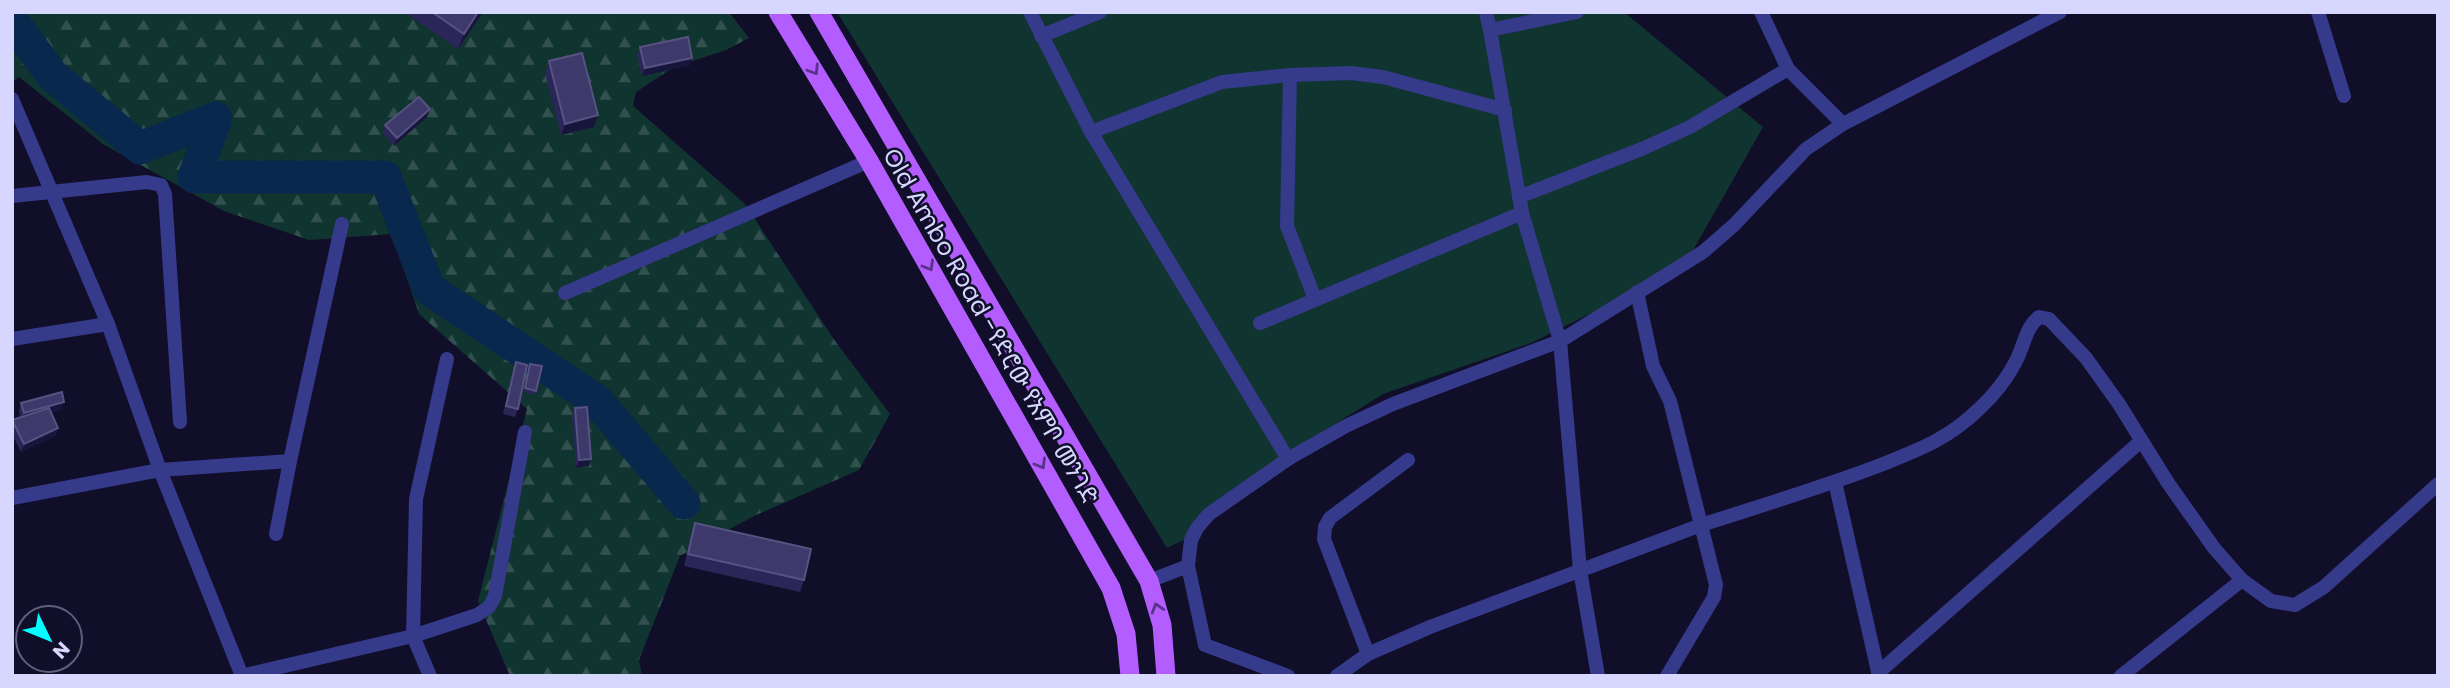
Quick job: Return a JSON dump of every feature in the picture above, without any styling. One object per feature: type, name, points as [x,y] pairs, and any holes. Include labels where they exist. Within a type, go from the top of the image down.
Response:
[{"type":"main road","name":"Old Ambo Road -የድሮው የአምቦ መንገድ","points":[[778,12],[869,161],[1111,588],[1126,634],[1130,676]]},
{"type":"main road","name":"Old Ambo Road -የድሮው የአምቦ መንገድ","points":[[819,12],[1149,581],[1162,625],[1166,676]]},
{"type":"street","points":[[1030,12],[1091,132],[1288,459]]},
{"type":"street","points":[[1041,36],[1100,12]]},
{"type":"street","points":[[1486,12],[1522,214],[1560,341],[1580,570],[1598,676]]},
{"type":"street","points":[[1490,30],[1577,12]]},
{"type":"street","points":[[1761,12],[1788,69],[1843,124]]},
{"type":"street","points":[[1288,676],[1205,645],[1188,566],[1191,540],[1209,514],[1288,459],[1346,426],[1393,404],[1560,341],[1703,252],[1734,225],[1806,149],[1843,124],[2060,12]]},
{"type":"street","points":[[2318,12],[2344,96]]},
{"type":"street","points":[[1519,197],[1690,127],[1788,69]]},
{"type":"street","points":[[1091,132],[1222,82],[1290,75],[1351,73],[1382,78],[1505,110]]},
{"type":"street","points":[[1290,75],[1287,226],[1315,299]]},
{"type":"street","points":[[12,99],[108,324],[160,470],[241,676],[413,636],[477,615],[489,607],[495,596],[525,432]]},
{"type":"street","points":[[565,293],[869,161]]},
{"type":"street","points":[[12,196],[147,182],[161,185],[165,194],[180,422]]},
{"type":"street","points":[[1260,323],[1522,214]]},
{"type":"street","points":[[276,534],[342,224]]},
{"type":"street","points":[[1637,292],[1653,366],[1670,401],[1716,585],[1714,597],[1667,676]]},
{"type":"street","points":[[1337,676],[1368,654],[1430,628],[1701,525],[1835,482],[1937,442],[1980,409],[1998,388],[2015,363],[2031,323],[2039,317],[2049,319],[2086,358],[2214,548],[2242,580],[2271,601],[2295,605],[2324,587],[2438,484]]},
{"type":"street","points":[[12,338],[108,324]]},
{"type":"street","points":[[430,676],[413,636],[416,499],[447,359]]},
{"type":"street","points":[[1835,482],[1878,674],[2141,441]]},
{"type":"street","points":[[1368,654],[1324,539],[1325,527],[1330,518],[1408,460]]},
{"type":"street","points":[[12,498],[160,470],[290,461]]},
{"type":"street","points":[[1149,581],[1188,566]]},
{"type":"street","points":[[2121,676],[2242,580]]},
{"type":"green space","points":[[12,12],[729,12],[749,38],[726,50],[674,67],[636,92],[633,106],[745,204],[835,341],[890,414],[859,470],[754,516],[680,556],[639,660],[642,676],[510,676],[478,601],[527,409],[419,314],[392,234],[309,240],[224,211],[103,144],[19,77],[12,82]]},
{"type":"green space","points":[[837,12],[1624,12],[1763,127],[1683,268],[1531,343],[1383,394],[1292,451],[1186,539],[1167,548]]},
{"type":"building","points":[[432,12],[478,12],[464,34]]},
{"type":"building","points":[[688,37],[692,58],[645,68],[640,47]]},
{"type":"building","points":[[582,53],[598,115],[565,124],[549,61]]},
{"type":"building","points":[[419,97],[430,109],[397,138],[385,125]]},
{"type":"building","points":[[516,362],[527,365],[518,409],[506,406]]},
{"type":"building","points":[[530,364],[542,366],[536,391],[525,388]]},
{"type":"building","points":[[62,392],[64,402],[24,413],[21,403]]},
{"type":"building","points":[[587,407],[591,459],[579,460],[575,408]]},
{"type":"building","points":[[49,408],[58,428],[24,444],[12,420]]},
{"type":"building","points":[[695,523],[811,549],[804,580],[688,554]]},
{"type":"waterway","points":[[12,21],[53,76],[140,148],[216,118],[194,177],[385,177],[429,289],[597,401],[684,503]]}]
